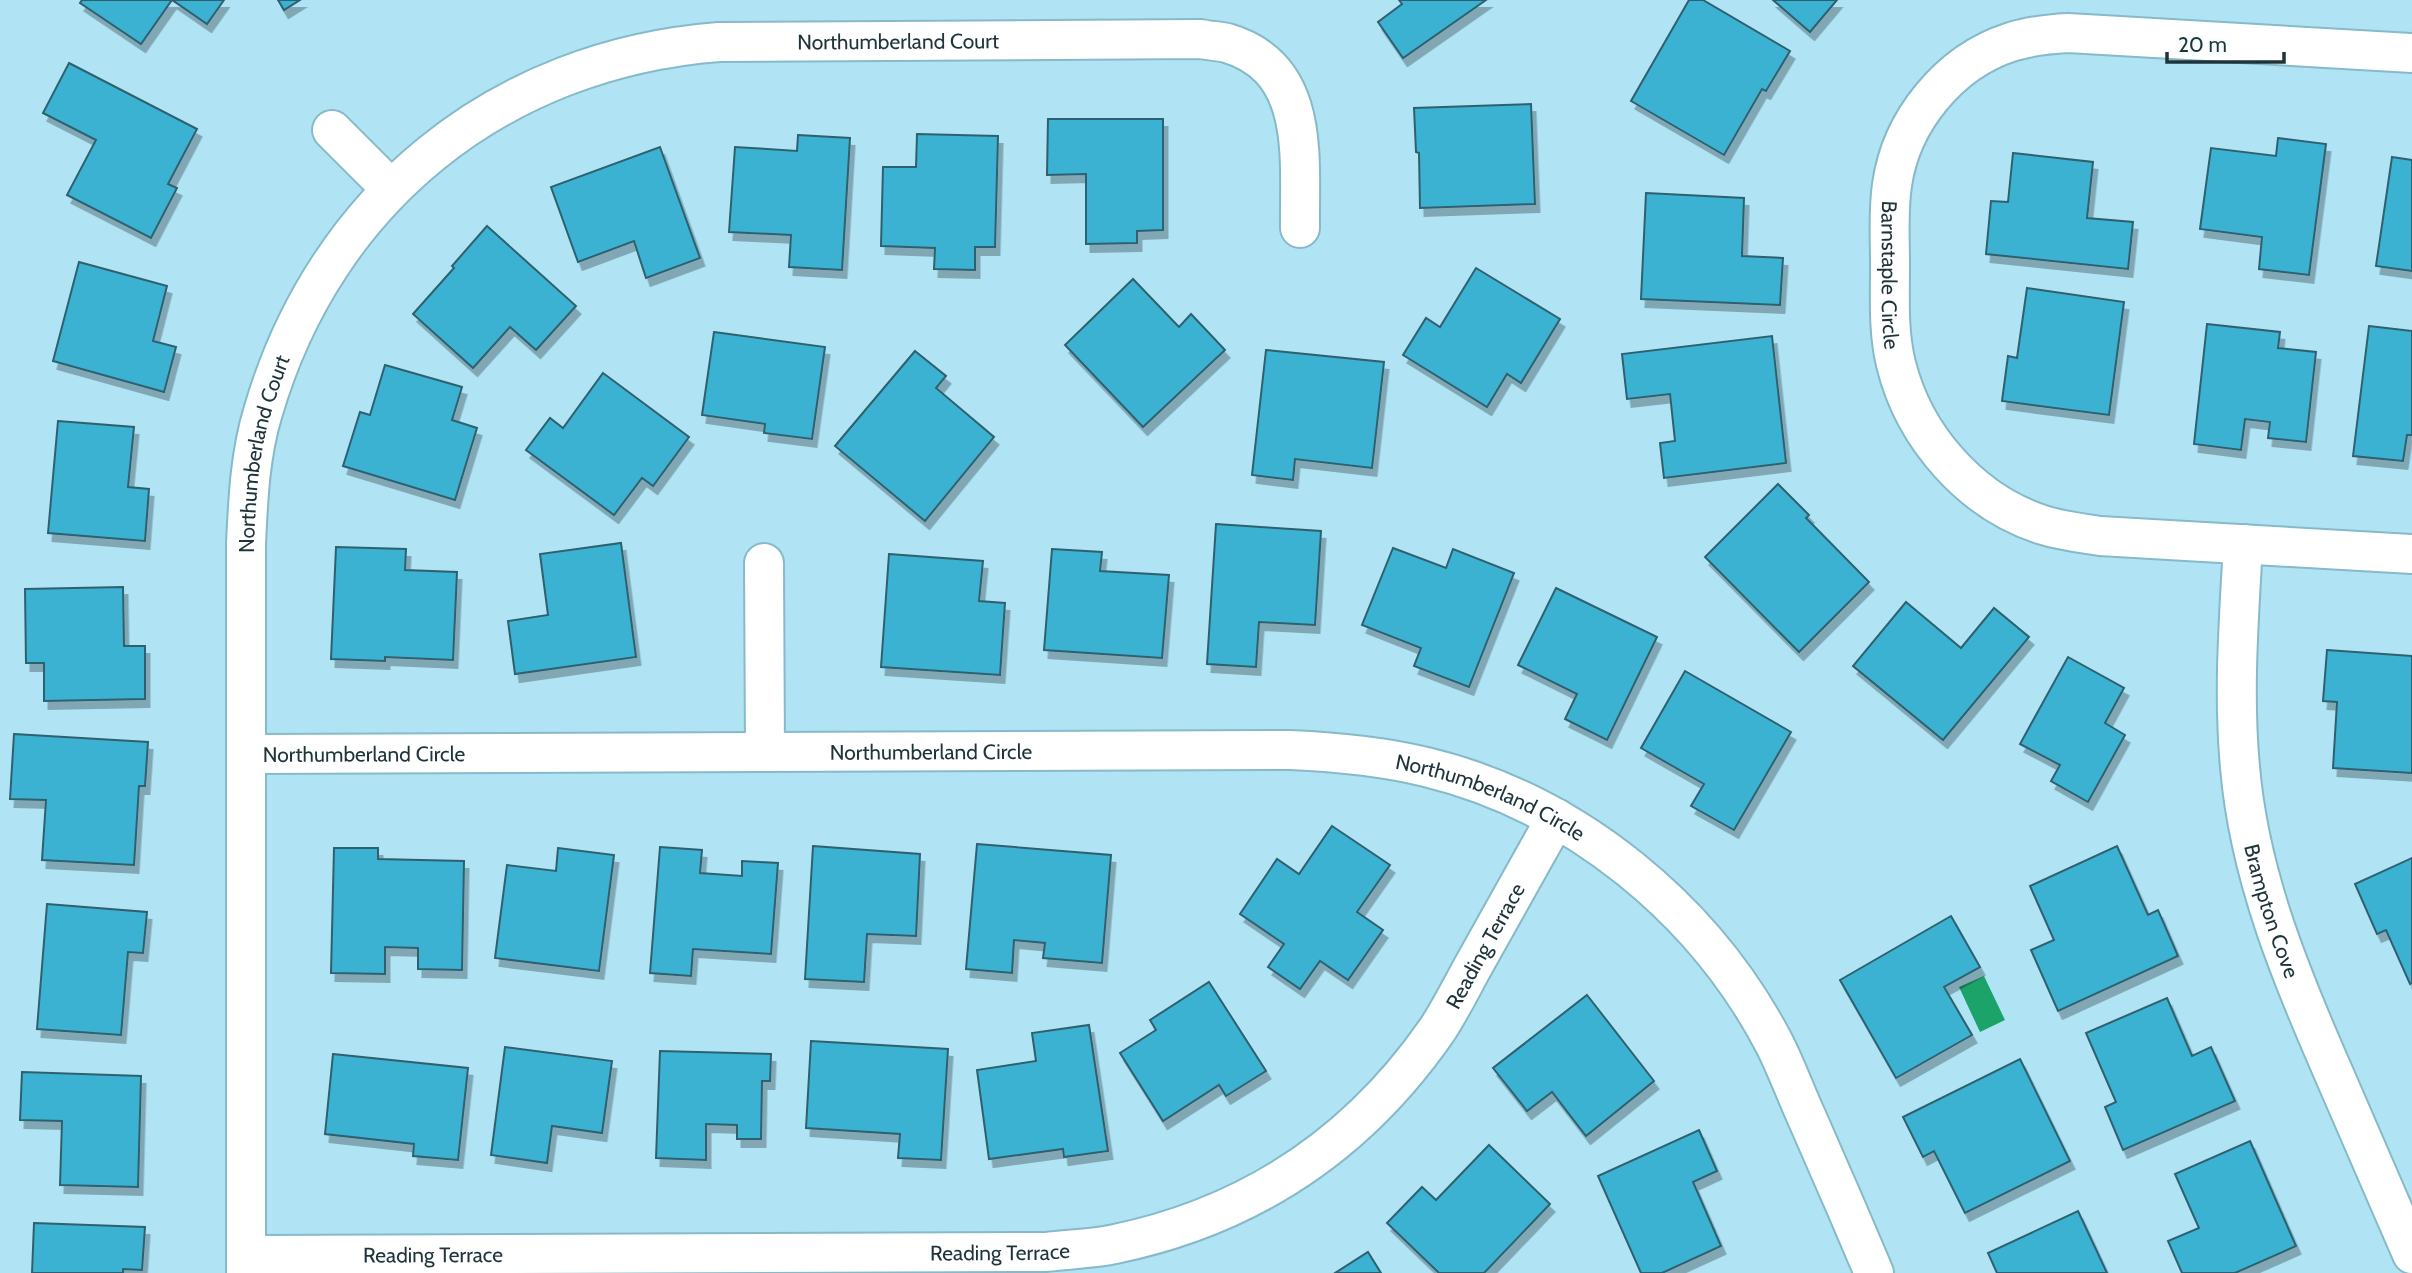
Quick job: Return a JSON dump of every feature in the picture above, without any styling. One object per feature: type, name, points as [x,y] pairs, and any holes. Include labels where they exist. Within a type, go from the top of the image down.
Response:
[{"type":"street","name":"Barnstaple Circle","points":[[2412,52],[2068,33],[2038,35],[2009,43],[1981,55],[1948,78],[1928,101],[1911,126],[1899,153],[1889,212],[1891,336],[1896,364],[1916,417],[1948,463],[1968,483],[2015,513],[2042,524],[2100,536],[2412,554]]},
{"type":"street","name":"Northumberland Court","points":[[247,754],[246,531],[250,481],[262,414],[284,350],[314,289],[352,233],[391,189],[438,147],[494,109],[555,79],[619,57],[719,42],[1200,39],[1227,43],[1254,55],[1276,75],[1292,100],[1299,130],[1300,228]]},
{"type":"street","points":[[332,131],[391,189]]},
{"type":"street","name":"Brampton Cove","points":[[2243,544],[2236,674],[2240,768],[2263,891],[2294,981],[2412,1254]]},
{"type":"street","points":[[764,563],[765,752]]},
{"type":"street","name":"Northumberland Circle","points":[[246,1264],[247,754],[1290,750],[1359,754],[1428,768],[1484,786],[1556,818],[1645,880],[1695,929],[1739,984],[1775,1045],[1874,1273]]},
{"type":"street","name":"Reading Terrace","points":[[246,1264],[1046,1252],[1112,1245],[1177,1228],[1240,1204],[1298,1170],[1350,1130],[1398,1082],[1438,1029],[1556,818]]},
{"type":"shaded area","points":[[1984,976],[2005,1020],[1980,1032],[1959,987]]},
{"type":"building","points":[[82,0],[172,0],[141,44],[80,3]]},
{"type":"building","points":[[172,0],[224,0],[207,24]]},
{"type":"building","points":[[278,0],[300,0],[284,10]]},
{"type":"building","points":[[1399,0],[1486,0],[1403,58],[1378,22],[1402,4]]},
{"type":"building","points":[[1689,0],[1703,0],[1790,51],[1766,91],[1762,89],[1724,155],[1631,101]]},
{"type":"building","points":[[1773,0],[1837,0],[1810,32]]},
{"type":"building","points":[[69,63],[197,129],[168,184],[177,188],[151,238],[67,195],[96,140],[43,113]]},
{"type":"building","points":[[1531,104],[1535,204],[1420,208],[1419,153],[1416,152],[1414,108]]},
{"type":"building","points":[[1048,119],[1163,119],[1163,230],[1137,231],[1137,243],[1086,244],[1086,174],[1047,175]]},
{"type":"building","points":[[917,134],[998,136],[995,247],[975,247],[975,270],[934,269],[935,248],[881,246],[883,167],[916,167]]},
{"type":"building","points":[[798,135],[850,138],[842,270],[789,267],[791,235],[729,232],[735,147],[797,151]]},
{"type":"building","points":[[2278,138],[2326,144],[2309,275],[2259,269],[2262,237],[2200,229],[2211,148],[2276,156]]},
{"type":"building","points":[[660,147],[700,258],[646,278],[634,241],[578,262],[551,187]]},
{"type":"building","points":[[2013,153],[2093,162],[2087,218],[2133,222],[2128,269],[1986,254],[1991,201],[2008,202]]},
{"type":"building","points":[[2392,157],[2412,160],[2412,271],[2376,266]]},
{"type":"building","points":[[1646,193],[1744,198],[1742,256],[1783,258],[1780,305],[1641,299]]},
{"type":"building","points":[[487,226],[576,306],[536,350],[510,327],[473,368],[413,314]]},
{"type":"building","points":[[79,262],[167,286],[153,341],[176,347],[164,392],[53,361]]},
{"type":"building","points":[[1476,268],[1560,319],[1521,383],[1507,374],[1487,407],[1403,355],[1426,318],[1440,327]]},
{"type":"building","points":[[1133,279],[1179,327],[1191,314],[1225,350],[1143,427],[1065,345]]},
{"type":"building","points":[[2027,288],[2124,302],[2109,415],[2002,401],[2008,356],[2017,358]]},
{"type":"building","points":[[2207,324],[2280,332],[2278,348],[2316,352],[2306,442],[2268,438],[2270,422],[2245,419],[2241,450],[2194,444]]},
{"type":"building","points":[[2369,326],[2412,331],[2412,435],[2407,435],[2403,461],[2353,456]]},
{"type":"building","points":[[714,332],[825,347],[812,439],[764,433],[765,424],[702,415]]},
{"type":"building","points":[[1772,336],[1786,463],[1664,478],[1660,443],[1675,441],[1670,394],[1627,399],[1622,354]]},
{"type":"building","points":[[1266,350],[1384,362],[1372,468],[1295,459],[1293,480],[1252,475]]},
{"type":"building","points":[[915,351],[946,376],[936,388],[994,437],[925,521],[835,446]]},
{"type":"building","points":[[385,365],[462,387],[452,420],[477,428],[455,500],[343,466],[360,412],[370,415]]},
{"type":"building","points":[[603,373],[689,437],[653,486],[642,478],[614,515],[526,450],[550,418],[563,428]]},
{"type":"building","points":[[58,421],[134,427],[128,487],[149,489],[145,541],[48,533]]},
{"type":"building","points":[[1778,484],[1809,515],[1806,518],[1869,582],[1799,652],[1705,557]]},
{"type":"building","points":[[1216,524],[1321,531],[1315,625],[1259,622],[1256,667],[1207,664]]},
{"type":"building","points":[[621,543],[636,657],[515,674],[508,621],[548,615],[540,554]]},
{"type":"building","points":[[336,547],[406,549],[405,570],[457,572],[453,660],[385,657],[385,661],[331,659]]},
{"type":"building","points":[[1393,548],[1446,568],[1453,549],[1514,573],[1469,687],[1414,666],[1421,648],[1362,625]]},
{"type":"building","points":[[1052,549],[1102,552],[1100,571],[1169,575],[1162,658],[1044,650]]},
{"type":"building","points":[[889,554],[983,561],[979,601],[1005,603],[1000,675],[881,667]]},
{"type":"building","points":[[123,587],[124,646],[145,646],[145,699],[44,701],[44,663],[26,663],[25,589]]},
{"type":"building","points":[[1556,588],[1657,637],[1607,740],[1565,719],[1577,694],[1518,665]]},
{"type":"building","points":[[1906,602],[1961,648],[1994,608],[2029,637],[1943,740],[1853,666]]},
{"type":"building","points":[[2327,650],[2412,656],[2412,773],[2333,768],[2337,702],[2323,701]]},
{"type":"building","points":[[2068,657],[2124,688],[2105,723],[2125,735],[2088,802],[2051,781],[2060,765],[2020,744]]},
{"type":"building","points":[[1685,671],[1791,732],[1734,830],[1691,806],[1704,784],[1641,748]]},
{"type":"building","points":[[14,734],[148,742],[145,786],[139,786],[134,865],[42,860],[46,800],[10,799]]},
{"type":"building","points":[[1332,826],[1390,865],[1357,912],[1383,930],[1348,980],[1320,961],[1300,989],[1268,967],[1284,944],[1240,914],[1277,859],[1299,874]]},
{"type":"building","points":[[977,844],[1111,855],[1102,963],[1043,958],[1045,943],[1014,940],[1012,973],[966,969]]},
{"type":"building","points":[[813,846],[920,854],[916,936],[867,934],[864,982],[805,979]]},
{"type":"building","points":[[2117,846],[2148,915],[2158,910],[2178,956],[2058,1011],[2031,950],[2054,940],[2030,886]]},
{"type":"building","points":[[660,847],[702,850],[700,873],[742,876],[742,861],[778,863],[771,954],[693,949],[691,976],[650,973]]},
{"type":"building","points":[[334,848],[378,848],[378,859],[464,861],[462,970],[418,969],[418,948],[385,947],[385,974],[331,973]]},
{"type":"building","points":[[558,848],[614,855],[599,971],[495,958],[507,865],[556,871]]},
{"type":"building","points":[[2412,858],[2410,984],[2386,930],[2377,934],[2355,884]]},
{"type":"building","points":[[47,904],[147,912],[143,953],[128,952],[121,1035],[37,1029]]},
{"type":"building","points":[[1951,916],[1980,967],[1944,987],[1972,1035],[1896,1078],[1840,980]]},
{"type":"building","points":[[1209,982],[1266,1071],[1226,1096],[1219,1085],[1163,1121],[1120,1053],[1156,1030],[1150,1020]]},
{"type":"building","points":[[1587,995],[1654,1081],[1586,1136],[1552,1092],[1527,1111],[1493,1068]]},
{"type":"building","points":[[2167,998],[2192,1056],[2211,1047],[2235,1101],[2123,1150],[2105,1107],[2116,1102],[2086,1033]]},
{"type":"building","points":[[1089,1025],[1108,1151],[1064,1157],[1063,1149],[989,1159],[977,1070],[1036,1061],[1032,1033]]},
{"type":"building","points":[[811,1041],[948,1049],[941,1160],[898,1158],[900,1134],[806,1128]]},
{"type":"building","points":[[505,1047],[612,1061],[602,1133],[552,1126],[547,1163],[491,1155]]},
{"type":"building","points":[[660,1051],[771,1054],[770,1081],[762,1081],[761,1139],[737,1139],[737,1125],[706,1124],[706,1160],[656,1158]]},
{"type":"building","points":[[333,1054],[468,1068],[458,1160],[413,1156],[414,1144],[325,1134]]},
{"type":"building","points":[[2020,1059],[2070,1161],[1965,1213],[1934,1151],[1923,1157],[1903,1117]]},
{"type":"building","points":[[22,1072],[141,1076],[138,1187],[60,1185],[62,1121],[20,1120]]},
{"type":"building","points":[[1699,1130],[1717,1171],[1693,1182],[1721,1246],[1662,1273],[1641,1273],[1598,1176]]},
{"type":"building","points":[[2250,1141],[2296,1246],[2235,1273],[2182,1273],[2168,1241],[2199,1228],[2175,1174]]},
{"type":"building","points":[[1489,1145],[1550,1204],[1484,1273],[1439,1273],[1387,1223],[1422,1187],[1436,1200]]},
{"type":"building","points":[[2078,1211],[2107,1273],[1997,1273],[1988,1253]]},
{"type":"building","points":[[34,1223],[145,1227],[142,1270],[123,1269],[123,1273],[32,1273]]},
{"type":"building","points":[[1368,1252],[1381,1273],[1335,1273]]}]
